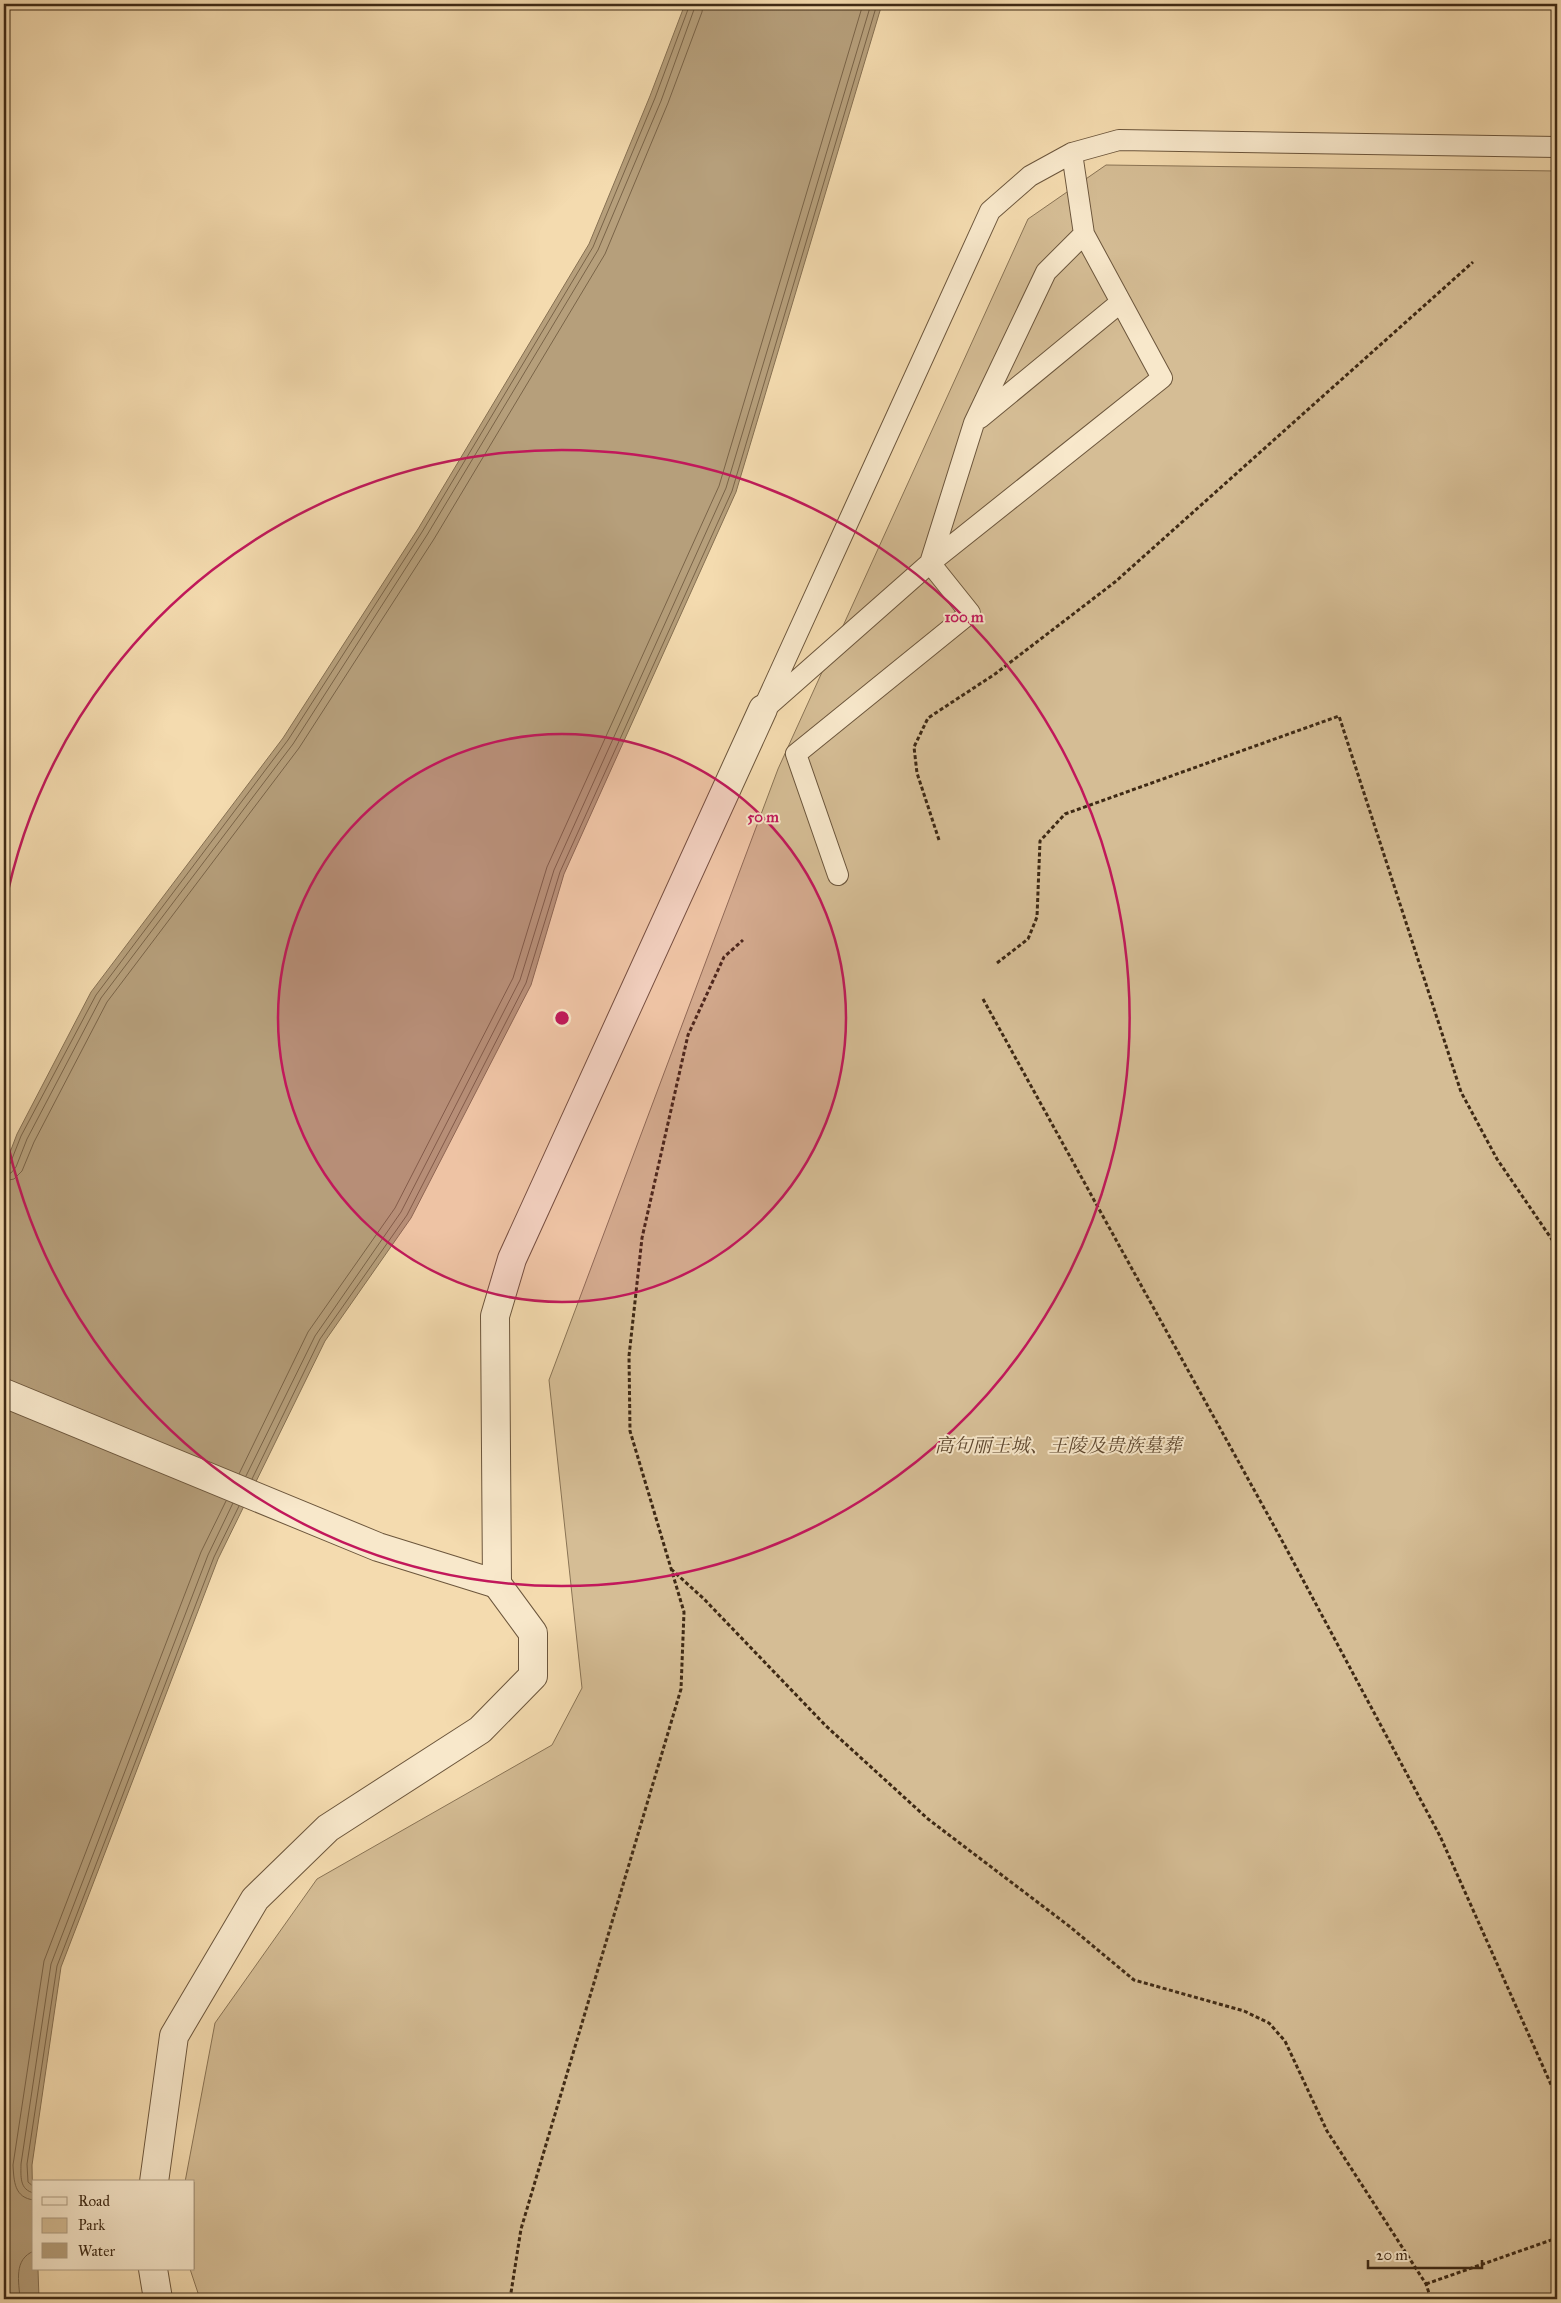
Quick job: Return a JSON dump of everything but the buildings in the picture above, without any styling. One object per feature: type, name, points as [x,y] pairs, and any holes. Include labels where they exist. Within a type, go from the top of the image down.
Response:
[{"type":"street","points":[[154,2180],[174,2036],[255,1899],[328,1828],[480,1730],[533,1676],[533,1633],[497,1584],[495,1316],[512,1259],[763,709]]},
{"type":"street","points":[[4,1393],[378,1547],[497,1584]]},
{"type":"street","points":[[153,2270],[158,2299]]},
{"type":"lane","points":[[763,709],[990,210],[1030,176],[1072,153],[1119,140],[1557,148]]},
{"type":"lane","points":[[763,709],[930,563],[1162,378],[1084,234],[1072,153]]},
{"type":"lane","points":[[930,563],[974,423],[1046,272],[1084,234]]},
{"type":"lane","points":[[974,423],[1121,302]]},
{"type":"lane","points":[[838,875],[796,754],[970,613],[930,563]]},
{"type":"path","points":[[938,840],[917,773],[914,747],[928,718],[995,674],[1114,582],[1473,262]]},
{"type":"path","points":[[997,963],[1028,939],[1037,917],[1040,841],[1065,814],[1339,716],[1461,1092],[1497,1159],[1557,1247]]},
{"type":"path","points":[[510,2299],[521,2229],[681,1689],[684,1612],[630,1431],[630,1347],[642,1238],[688,1035],[724,957],[743,940]]},
{"type":"path","points":[[983,999],[1274,1527],[1440,1836],[1557,2098]]},
{"type":"path","points":[[671,1569],[704,1599],[826,1726],[928,1819],[1069,1926],[1134,1980],[1244,2011],[1269,2023],[1285,2041],[1327,2130],[1426,2284],[1431,2299]]},
{"type":"path","points":[[1426,2284],[1557,2238]]},
{"type":"green space","name":"高句丽王城、王陵及贵族墓葬","points":[[1106,165],[1557,171],[1557,2299],[200,2299],[190,2270],[195,2270],[195,2180],[185,2180],[215,2023],[317,1879],[552,1745],[582,1688],[549,1380],[778,769],[1028,219]]},
{"type":"water","points":[[685,4],[882,4],[736,492],[564,874],[531,985],[411,1218],[325,1341],[218,1559],[61,1967],[32,2165],[32,2270],[38,2270],[39,2299],[4,2299],[4,1168],[17,1134],[91,992],[283,738],[418,529],[589,244],[650,96]]}]
